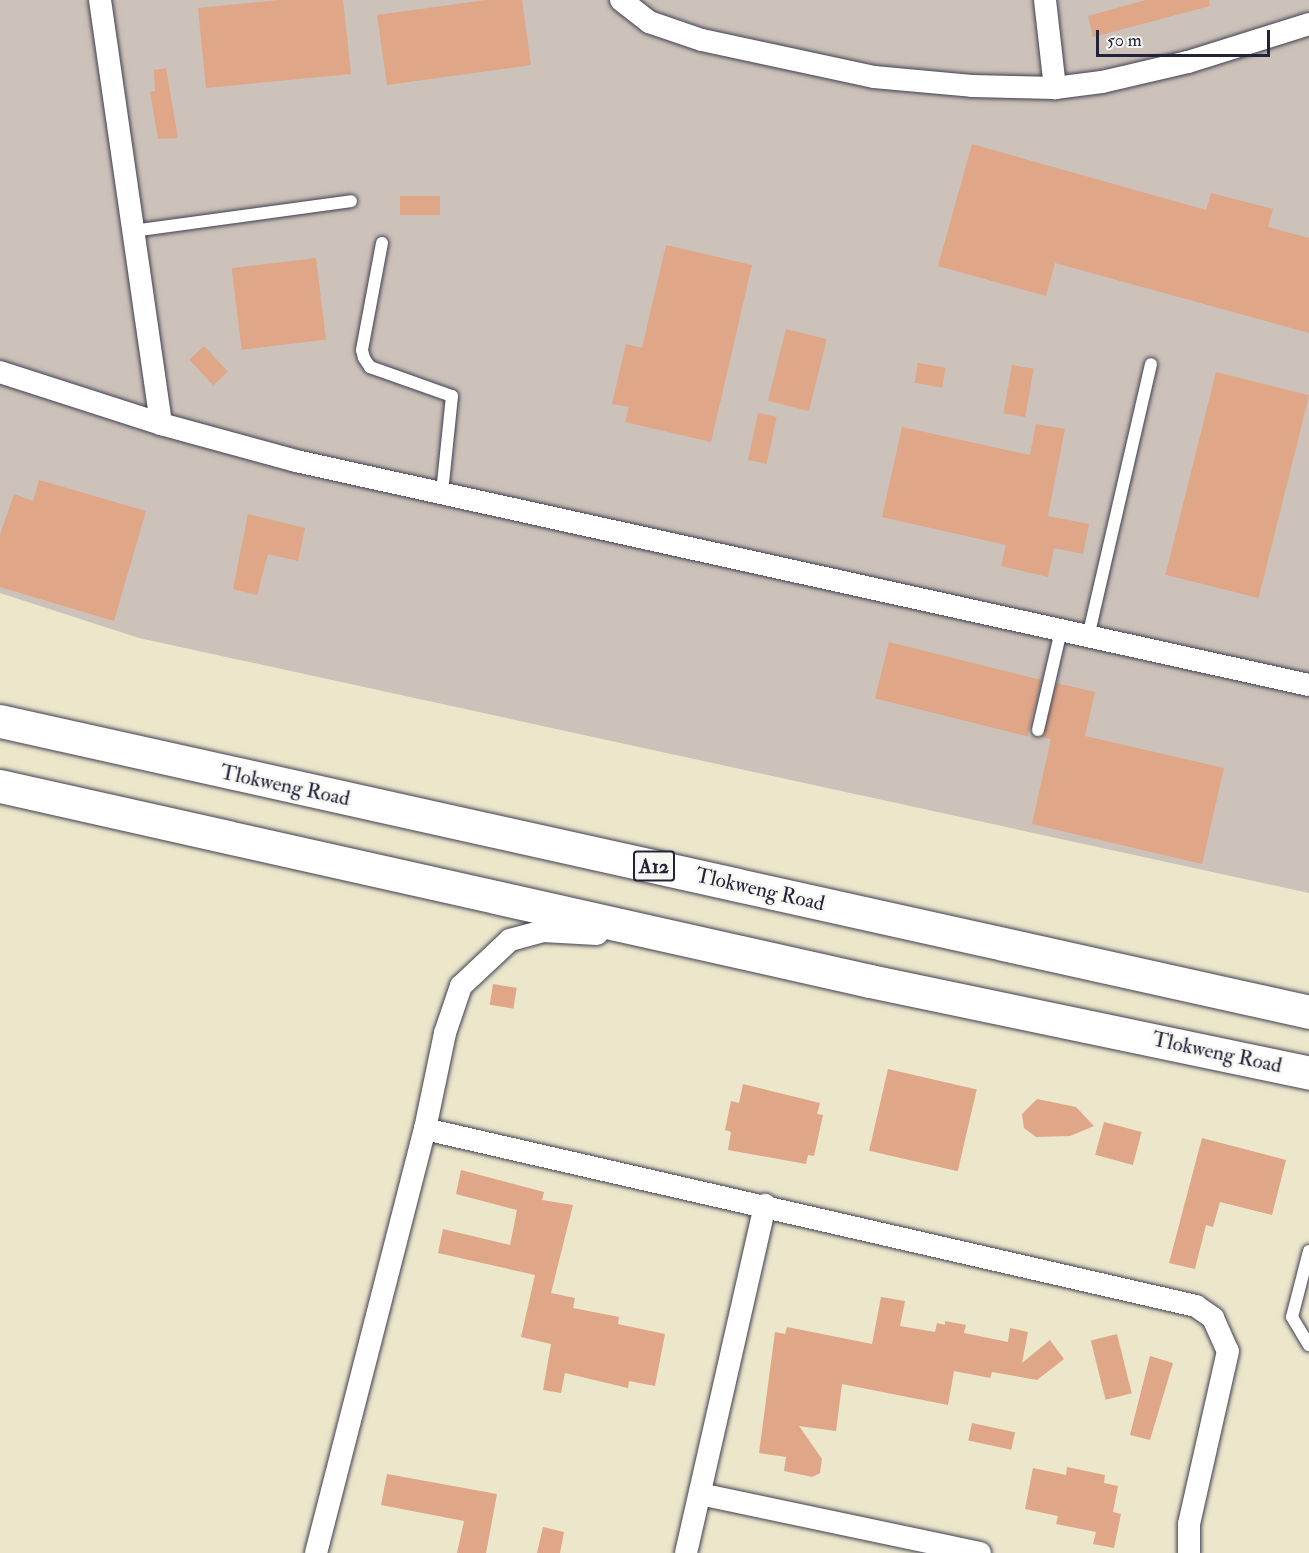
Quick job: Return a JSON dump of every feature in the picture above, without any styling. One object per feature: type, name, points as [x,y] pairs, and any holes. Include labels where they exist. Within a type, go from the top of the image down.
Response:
[{"type":"main road","name":"Tlokweng Road","points":[[0,721],[1309,1012]]},
{"type":"main road","name":"Tlokweng Road","points":[[0,786],[870,981],[1309,1073]]},
{"type":"street","points":[[100,0],[160,424]]},
{"type":"street","points":[[621,0],[649,22],[702,40],[874,76],[972,86],[1055,88],[1102,82],[1188,63],[1309,24]]},
{"type":"street","points":[[1045,0],[1055,88]]},
{"type":"street","points":[[0,372],[160,424],[296,461],[1309,686]]},
{"type":"street","points":[[316,1553],[425,1129],[445,1033],[461,986],[510,940],[543,931],[577,930],[721,961],[836,981],[870,981]]},
{"type":"street","points":[[425,1129],[1179,1299],[1213,1318],[1228,1351],[1189,1524],[1189,1553]]},
{"type":"street","points":[[686,1553],[765,1205]]},
{"type":"street","points":[[700,1494],[980,1553]]},
{"type":"lane","points":[[133,231],[351,201]]},
{"type":"lane","points":[[382,243],[362,350],[370,367],[452,396],[442,492]]},
{"type":"lane","points":[[1088,637],[1151,364]]},
{"type":"lane","points":[[1038,730],[1061,630]]},
{"type":"lane","points":[[1309,1251],[1292,1317],[1309,1345]]},
{"type":"shaded area","points":[[0,0],[1309,0],[1309,893],[139,638],[0,593]]},
{"type":"building","points":[[279,0],[343,0],[351,74],[206,88],[198,8]]},
{"type":"building","points":[[486,0],[522,0],[531,65],[387,85],[377,15]]},
{"type":"building","points":[[1146,0],[1209,0],[1210,6],[1093,37],[1088,16]]},
{"type":"building","points":[[166,68],[178,138],[158,139],[150,92],[155,91],[154,70]]},
{"type":"building","points":[[972,144],[1206,210],[1211,193],[1273,209],[1268,227],[1309,238],[1309,333],[1055,263],[1046,296],[938,266]]},
{"type":"building","points":[[400,196],[440,196],[440,215],[400,215]]},
{"type":"building","points":[[666,245],[752,265],[711,442],[625,422],[629,407],[612,404],[626,344],[642,348]]},
{"type":"building","points":[[316,258],[326,339],[242,350],[232,268]]},
{"type":"building","points":[[786,329],[827,339],[809,411],[768,401]]},
{"type":"building","points":[[204,346],[228,372],[213,385],[189,360]]},
{"type":"building","points":[[918,363],[946,368],[942,388],[915,383]]},
{"type":"building","points":[[1012,365],[1034,369],[1025,417],[1003,413]]},
{"type":"building","points":[[1216,372],[1309,395],[1259,598],[1165,575]]},
{"type":"building","points":[[758,413],[777,417],[767,464],[748,460]]},
{"type":"building","points":[[1036,424],[1065,429],[1048,516],[1089,524],[1083,554],[1054,548],[1048,577],[1001,566],[1006,545],[882,517],[902,427],[1030,455]]},
{"type":"building","points":[[39,480],[146,511],[114,621],[0,587],[0,535],[14,494],[33,501]]},
{"type":"building","points":[[248,514],[305,528],[298,561],[268,554],[257,595],[233,589]]},
{"type":"building","points":[[889,642],[1041,680],[1027,736],[875,698]]},
{"type":"building","points":[[1057,683],[1095,692],[1085,736],[1224,768],[1202,864],[1032,824],[1051,739],[1042,737]]},
{"type":"building","points":[[493,984],[517,988],[513,1008],[490,1005]]},
{"type":"building","points":[[888,1069],[977,1089],[958,1171],[869,1151]]},
{"type":"building","points":[[743,1084],[820,1103],[817,1114],[823,1115],[814,1156],[808,1155],[806,1164],[728,1150],[731,1132],[725,1130],[731,1101],[739,1103]]},
{"type":"building","points":[[1037,1099],[1076,1107],[1094,1126],[1070,1136],[1036,1137],[1024,1128],[1022,1114]]},
{"type":"building","points":[[1104,1122],[1142,1132],[1133,1165],[1095,1155]]},
{"type":"building","points":[[1202,1138],[1286,1160],[1272,1215],[1220,1202],[1213,1227],[1206,1225],[1195,1269],[1169,1263]]},
{"type":"building","points":[[461,1170],[544,1192],[542,1200],[573,1205],[551,1293],[575,1298],[573,1308],[619,1317],[618,1324],[665,1334],[655,1386],[629,1381],[628,1388],[565,1373],[561,1393],[543,1390],[551,1344],[521,1337],[535,1275],[438,1253],[443,1229],[510,1245],[517,1210],[456,1194]]},
{"type":"building","points":[[881,1297],[905,1301],[900,1326],[935,1332],[937,1323],[945,1325],[945,1321],[966,1325],[964,1333],[1008,1342],[1010,1328],[1028,1332],[1022,1363],[1050,1340],[1064,1359],[1037,1380],[992,1372],[990,1378],[954,1371],[948,1405],[842,1384],[836,1431],[799,1426],[822,1459],[820,1473],[812,1477],[784,1471],[786,1457],[759,1453],[775,1332],[785,1334],[787,1327],[872,1344]]},
{"type":"building","points":[[1117,1334],[1132,1393],[1106,1400],[1091,1341]]},
{"type":"building","points":[[1150,1356],[1173,1363],[1150,1440],[1130,1435]]},
{"type":"building","points":[[972,1423],[1015,1432],[1011,1450],[968,1441]]},
{"type":"building","points":[[1067,1467],[1105,1475],[1104,1483],[1118,1486],[1113,1512],[1121,1514],[1114,1548],[1093,1544],[1096,1532],[1056,1524],[1058,1516],[1025,1509],[1033,1468],[1066,1475]]},
{"type":"building","points":[[387,1474],[497,1494],[486,1553],[457,1553],[464,1521],[381,1505]]},
{"type":"building","points":[[543,1527],[564,1532],[560,1553],[537,1553]]}]
